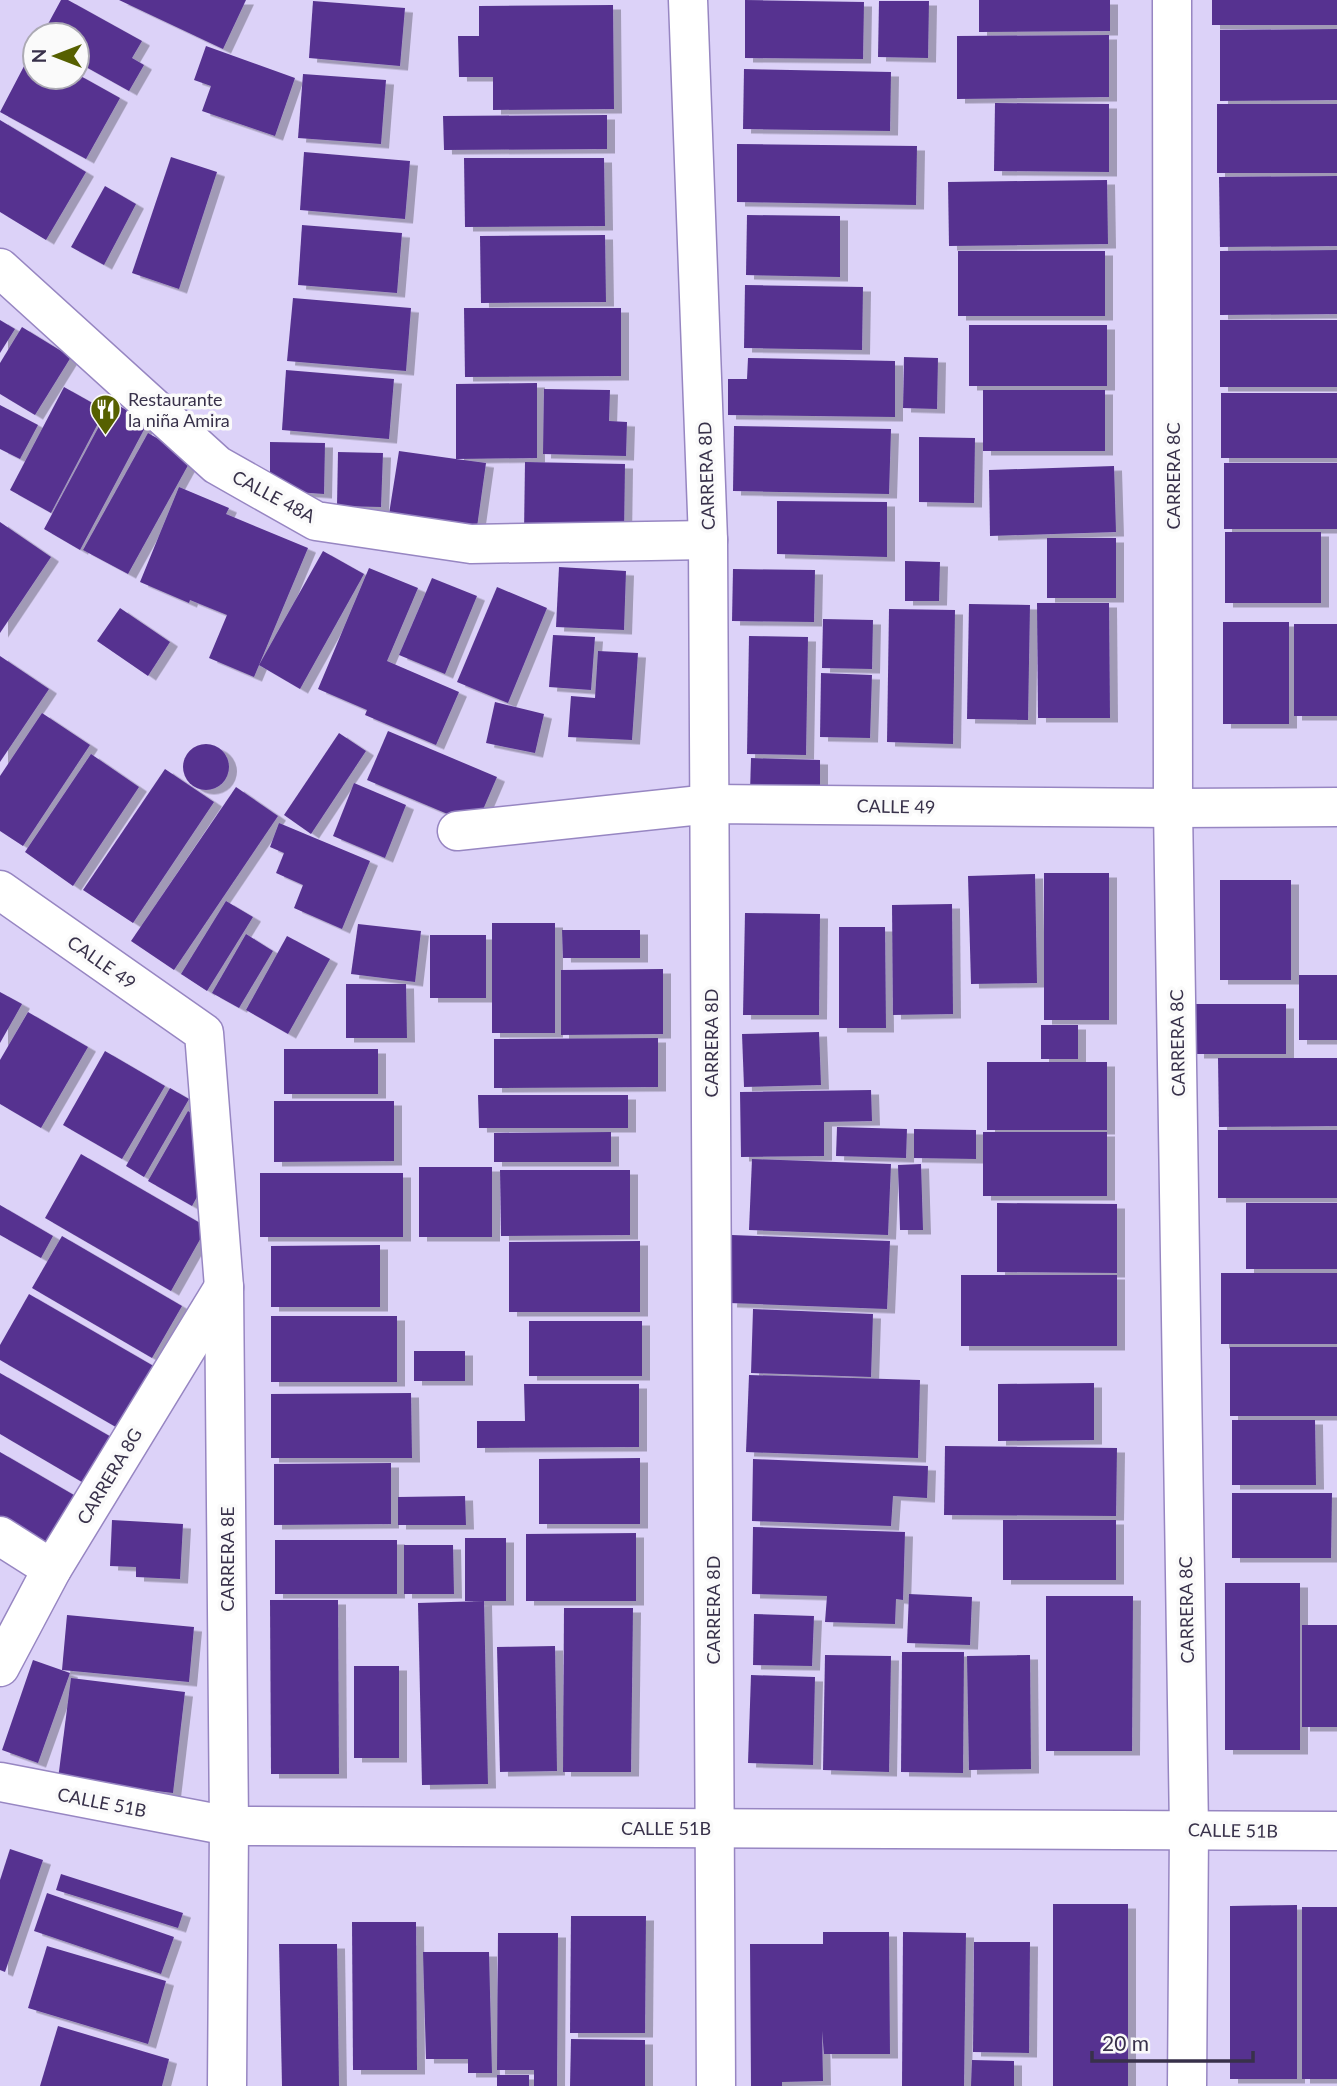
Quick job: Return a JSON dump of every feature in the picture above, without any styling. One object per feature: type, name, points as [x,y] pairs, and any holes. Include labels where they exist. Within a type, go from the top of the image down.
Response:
[{"type":"street","name":"CARRERA 8D","points":[[688,0],[708,540],[716,2086]]},
{"type":"street","name":"CARRERA 8C","points":[[1172,0],[1173,808],[1189,1830],[1187,2086]]},
{"type":"street","name":"CALLE 48A","points":[[0,268],[217,465],[316,521],[471,544],[708,540]]},
{"type":"street","name":"CALLE 49","points":[[457,831],[710,804],[1337,807]]},
{"type":"street","name":"CALLE 49","points":[[0,890],[204,1033]]},
{"type":"street","name":"CARRERA 8E","points":[[204,1033],[224,1287],[229,1826],[227,2086]]},
{"type":"street","name":"CARRERA 8G","points":[[0,1667],[52,1569],[224,1287]]},
{"type":"street","points":[[0,1536],[52,1569]]},
{"type":"street","name":"CALLE 51B","points":[[0,1782],[229,1826],[1337,1831]]},
{"type":"building","points":[[61,0],[68,0],[142,41],[132,58],[144,65],[129,91],[91,70],[91,21],[50,21]]},
{"type":"building","points":[[119,0],[246,0],[223,49]]},
{"type":"building","points":[[745,0],[864,2],[863,59],[745,58]]},
{"type":"building","points":[[979,0],[1110,0],[1110,31],[979,32]]},
{"type":"building","points":[[1212,0],[1337,0],[1337,25],[1212,25]]},
{"type":"building","points":[[313,1],[405,8],[400,66],[309,58]]},
{"type":"building","points":[[879,1],[929,1],[928,58],[878,57]]},
{"type":"building","points":[[613,5],[614,109],[493,110],[493,77],[459,77],[458,36],[479,36],[479,6]]},
{"type":"building","points":[[1337,29],[1337,100],[1220,101],[1220,30]]},
{"type":"building","points":[[1109,35],[1109,97],[957,99],[957,36]]},
{"type":"building","points":[[206,46],[295,78],[275,136],[202,111],[211,86],[194,80]]},
{"type":"building","points":[[744,69],[891,72],[890,131],[743,129]]},
{"type":"building","points":[[21,72],[21,91],[91,91],[91,82],[120,98],[86,159],[0,112]]},
{"type":"building","points":[[303,74],[386,80],[381,144],[298,138]]},
{"type":"building","points":[[995,103],[1109,104],[1109,172],[994,171]]},
{"type":"building","points":[[1217,104],[1337,104],[1337,173],[1217,173]]},
{"type":"building","points":[[607,115],[607,149],[444,150],[443,116]]},
{"type":"building","points":[[0,120],[86,172],[46,240],[0,212]]},
{"type":"building","points":[[737,144],[917,146],[916,205],[737,202]]},
{"type":"building","points":[[304,152],[410,161],[405,219],[300,210]]},
{"type":"building","points":[[171,157],[217,172],[179,289],[132,273]]},
{"type":"building","points":[[464,158],[604,158],[605,226],[465,227]]},
{"type":"building","points":[[1337,176],[1337,246],[1220,247],[1219,177]]},
{"type":"building","points":[[1107,180],[1108,244],[949,246],[948,182]]},
{"type":"building","points":[[105,186],[136,204],[104,265],[71,247]]},
{"type":"building","points":[[747,215],[840,216],[840,277],[746,275]]},
{"type":"building","points":[[302,225],[402,233],[397,293],[298,285]]},
{"type":"building","points":[[605,235],[606,302],[481,303],[480,236]]},
{"type":"building","points":[[1337,250],[1337,314],[1220,315],[1220,251]]},
{"type":"building","points":[[958,251],[1105,251],[1105,316],[958,316]]},
{"type":"building","points":[[745,285],[863,287],[862,350],[744,348]]},
{"type":"building","points":[[293,298],[411,308],[406,371],[287,361]]},
{"type":"building","points":[[464,308],[621,308],[621,376],[465,377]]},
{"type":"building","points":[[0,320],[15,329],[0,353]]},
{"type":"building","points":[[1220,320],[1337,320],[1337,387],[1220,387]]},
{"type":"building","points":[[969,325],[1107,325],[1107,386],[969,386]]},
{"type":"building","points":[[22,327],[71,357],[35,415],[0,394],[0,363]]},
{"type":"building","points":[[904,357],[938,358],[937,409],[903,408]]},
{"type":"building","points":[[748,358],[895,361],[895,417],[728,415],[728,379],[747,379]]},
{"type":"building","points":[[286,370],[394,379],[389,439],[282,430]]},
{"type":"building","points":[[537,383],[537,458],[456,459],[456,384]]},
{"type":"building","points":[[64,387],[105,410],[51,513],[10,490]]},
{"type":"building","points":[[544,389],[610,390],[609,421],[627,422],[626,456],[543,454]]},
{"type":"building","points":[[983,390],[1105,390],[1105,451],[983,451]]},
{"type":"building","points":[[1221,393],[1337,393],[1337,458],[1221,458]]},
{"type":"building","points":[[112,402],[148,422],[80,550],[44,529]]},
{"type":"building","points":[[0,405],[38,425],[20,459],[0,449]]},
{"type":"building","points":[[734,426],[891,429],[889,494],[733,491]]},
{"type":"building","points":[[148,433],[192,458],[128,574],[83,550]]},
{"type":"building","points":[[919,437],[975,438],[974,503],[919,502]]},
{"type":"building","points":[[270,442],[325,443],[324,494],[270,490]]},
{"type":"building","points":[[399,451],[486,463],[477,527],[389,514]]},
{"type":"building","points":[[338,452],[383,453],[381,507],[337,506]]},
{"type":"building","points":[[525,462],[625,464],[624,535],[524,533]]},
{"type":"building","points":[[1224,463],[1337,463],[1337,529],[1224,529]]},
{"type":"building","points":[[1114,466],[1116,532],[990,536],[989,470]]},
{"type":"building","points":[[179,487],[229,508],[226,514],[308,548],[254,677],[209,658],[227,615],[190,600],[189,603],[140,582]]},
{"type":"building","points":[[777,501],[887,502],[887,557],[777,554]]},
{"type":"building","points":[[0,522],[51,557],[0,633]]},
{"type":"building","points":[[1225,532],[1321,532],[1321,603],[1225,603]]},
{"type":"building","points":[[1047,538],[1116,538],[1116,598],[1047,598]]},
{"type":"building","points":[[323,551],[364,574],[300,689],[259,665]]},
{"type":"building","points":[[905,561],[940,562],[939,601],[905,601]]},
{"type":"building","points":[[559,567],[626,571],[624,630],[556,627]]},
{"type":"building","points":[[369,568],[418,588],[387,661],[459,692],[436,745],[365,715],[367,710],[318,689]]},
{"type":"building","points":[[733,569],[815,570],[814,622],[732,621]]},
{"type":"building","points":[[432,578],[477,596],[445,674],[399,655]]},
{"type":"building","points":[[497,587],[547,608],[508,703],[457,682]]},
{"type":"building","points":[[1037,603],[1109,603],[1110,718],[1038,718]]},
{"type":"building","points":[[969,604],[1030,605],[1028,720],[967,719]]},
{"type":"building","points":[[120,608],[170,642],[148,676],[97,641]]},
{"type":"building","points":[[889,609],[955,610],[953,744],[887,742]]},
{"type":"building","points":[[823,619],[873,620],[872,669],[822,668]]},
{"type":"building","points":[[1223,622],[1289,622],[1289,724],[1223,724]]},
{"type":"building","points":[[1294,624],[1337,624],[1337,716],[1294,716]]},
{"type":"building","points":[[553,635],[595,637],[591,690],[549,687]]},
{"type":"building","points":[[749,636],[808,637],[806,755],[747,754]]},
{"type":"building","points":[[598,651],[638,653],[632,740],[568,737],[571,696],[595,698]]},
{"type":"building","points":[[0,656],[49,689],[0,762]]},
{"type":"building","points":[[821,673],[872,675],[870,738],[820,737]]},
{"type":"building","points":[[495,702],[544,714],[535,753],[486,743]]},
{"type":"building","points":[[42,713],[90,745],[23,846],[0,831],[0,776]]},
{"type":"building","points":[[388,731],[497,777],[476,826],[367,780]]},
{"type":"building","points":[[339,733],[366,751],[311,834],[284,815]]},
{"type":"building","points":[[206,744],[222,751],[229,767],[222,783],[206,790],[190,783],[183,767],[190,751]]},
{"type":"building","points":[[91,754],[139,787],[73,886],[25,852]]},
{"type":"building","points":[[751,758],[820,760],[820,794],[750,792]]},
{"type":"building","points":[[165,769],[214,802],[133,923],[83,890]]},
{"type":"building","points":[[354,783],[406,805],[385,858],[333,836]]},
{"type":"building","points":[[236,787],[278,816],[174,970],[131,941]]},
{"type":"building","points":[[279,823],[370,861],[342,929],[294,908],[303,885],[276,873],[284,853],[270,847]]},
{"type":"building","points":[[1044,873],[1109,873],[1109,1020],[1044,1020]]},
{"type":"building","points":[[1035,874],[1037,983],[971,984],[968,876]]},
{"type":"building","points":[[1220,880],[1291,880],[1291,980],[1220,980]]},
{"type":"building","points":[[226,901],[253,917],[207,991],[181,974]]},
{"type":"building","points":[[952,904],[953,1014],[893,1015],[892,905]]},
{"type":"building","points":[[745,913],[820,914],[819,1015],[743,1015]]},
{"type":"building","points":[[492,923],[555,923],[555,1033],[492,1033]]},
{"type":"building","points":[[358,924],[421,931],[415,982],[351,974]]},
{"type":"building","points":[[839,927],[885,927],[886,1028],[839,1028]]},
{"type":"building","points":[[562,930],[640,930],[640,958],[563,958]]},
{"type":"building","points":[[246,934],[273,951],[239,1008],[212,993]]},
{"type":"building","points":[[430,935],[486,935],[486,998],[430,998]]},
{"type":"building","points":[[287,936],[330,959],[288,1034],[246,1010]]},
{"type":"building","points":[[663,969],[663,1034],[561,1035],[561,970]]},
{"type":"building","points":[[1299,975],[1337,975],[1337,1040],[1299,1040]]},
{"type":"building","points":[[346,984],[406,984],[407,1038],[346,1038]]},
{"type":"building","points":[[0,992],[22,1004],[0,1043]]},
{"type":"building","points":[[1196,1004],[1286,1004],[1286,1054],[1196,1054]]},
{"type":"building","points":[[28,1012],[88,1047],[41,1128],[0,1104],[0,1060]]},
{"type":"building","points":[[1041,1025],[1078,1025],[1078,1059],[1041,1059]]},
{"type":"building","points":[[819,1032],[821,1085],[744,1087],[742,1034]]},
{"type":"building","points":[[658,1038],[658,1087],[494,1088],[494,1039]]},
{"type":"building","points":[[284,1049],[378,1049],[378,1094],[284,1094]]},
{"type":"building","points":[[105,1051],[165,1086],[122,1159],[63,1125]]},
{"type":"building","points":[[1218,1058],[1337,1058],[1337,1126],[1219,1127]]},
{"type":"building","points":[[987,1062],[1107,1062],[1107,1130],[987,1130]]},
{"type":"building","points":[[170,1088],[189,1099],[144,1177],[126,1166]]},
{"type":"building","points":[[871,1090],[872,1121],[824,1122],[824,1156],[741,1157],[740,1092]]},
{"type":"building","points":[[478,1095],[628,1095],[628,1128],[479,1128]]},
{"type":"building","points":[[274,1101],[394,1101],[394,1161],[274,1162]]},
{"type":"building","points":[[188,1111],[207,1123],[209,1175],[192,1206],[148,1181]]},
{"type":"building","points":[[837,1127],[907,1129],[906,1158],[836,1156]]},
{"type":"building","points":[[914,1129],[976,1130],[976,1159],[914,1158]]},
{"type":"building","points":[[1218,1130],[1337,1130],[1337,1198],[1218,1198]]},
{"type":"building","points":[[611,1132],[611,1162],[494,1162],[494,1133]]},
{"type":"building","points":[[983,1132],[1107,1132],[1107,1196],[983,1196]]},
{"type":"building","points":[[81,1154],[207,1227],[171,1291],[45,1218]]},
{"type":"building","points":[[752,1159],[891,1164],[888,1235],[749,1230]]},
{"type":"building","points":[[921,1164],[923,1230],[900,1230],[898,1165]]},
{"type":"building","points":[[419,1167],[492,1167],[492,1237],[419,1237]]},
{"type":"building","points":[[500,1170],[630,1170],[630,1235],[501,1236]]},
{"type":"building","points":[[260,1173],[403,1173],[403,1237],[260,1237]]},
{"type":"building","points":[[997,1203],[1117,1204],[1117,1273],[997,1272]]},
{"type":"building","points":[[1246,1203],[1337,1203],[1337,1269],[1246,1269]]},
{"type":"building","points":[[0,1205],[53,1236],[41,1258],[0,1235]]},
{"type":"building","points":[[732,1235],[890,1241],[887,1309],[729,1303]]},
{"type":"building","points":[[62,1236],[182,1306],[152,1358],[32,1288]]},
{"type":"building","points":[[640,1241],[640,1312],[509,1312],[509,1242]]},
{"type":"building","points":[[380,1245],[380,1307],[271,1307],[271,1246]]},
{"type":"building","points":[[1221,1273],[1337,1273],[1337,1344],[1221,1344]]},
{"type":"building","points":[[961,1275],[1117,1275],[1117,1346],[961,1346]]},
{"type":"building","points":[[29,1294],[157,1368],[121,1430],[0,1360],[0,1345]]},
{"type":"building","points":[[753,1309],[873,1314],[871,1377],[751,1373]]},
{"type":"building","points":[[271,1316],[397,1316],[397,1382],[271,1382]]},
{"type":"building","points":[[529,1321],[642,1321],[642,1376],[529,1376]]},
{"type":"building","points":[[1230,1347],[1337,1347],[1337,1416],[1230,1416]]},
{"type":"building","points":[[414,1351],[465,1351],[465,1381],[414,1381]]},
{"type":"building","points":[[0,1373],[113,1438],[87,1485],[0,1434]]},
{"type":"building","points":[[749,1375],[920,1380],[918,1458],[746,1452]]},
{"type":"building","points":[[1094,1383],[1094,1440],[998,1441],[998,1384]]},
{"type":"building","points":[[524,1384],[639,1384],[639,1447],[477,1448],[477,1421],[525,1421]]},
{"type":"building","points":[[411,1393],[412,1458],[271,1458],[271,1394]]},
{"type":"building","points":[[1232,1420],[1315,1420],[1316,1485],[1232,1485]]},
{"type":"building","points":[[945,1446],[1117,1448],[1116,1516],[944,1515]]},
{"type":"building","points":[[0,1452],[79,1498],[49,1549],[0,1520]]},
{"type":"building","points":[[640,1458],[640,1524],[539,1524],[539,1459]]},
{"type":"building","points":[[753,1459],[928,1466],[927,1498],[893,1496],[891,1526],[752,1521]]},
{"type":"building","points":[[391,1463],[391,1524],[274,1525],[274,1464]]},
{"type":"building","points":[[1232,1493],[1332,1493],[1331,1558],[1232,1558]]},
{"type":"building","points":[[465,1496],[466,1525],[398,1525],[398,1497]]},
{"type":"building","points":[[112,1520],[183,1524],[180,1579],[136,1577],[136,1567],[110,1566]]},
{"type":"building","points":[[1003,1520],[1116,1520],[1116,1580],[1003,1580]]},
{"type":"building","points":[[753,1527],[905,1532],[903,1600],[896,1599],[895,1624],[825,1622],[827,1596],[752,1594]]},
{"type":"building","points":[[636,1533],[636,1601],[526,1601],[526,1534]]},
{"type":"building","points":[[465,1538],[506,1538],[506,1601],[465,1601]]},
{"type":"building","points":[[275,1540],[397,1540],[397,1594],[275,1594]]},
{"type":"building","points":[[404,1545],[453,1545],[454,1594],[404,1594]]},
{"type":"building","points":[[1225,1583],[1300,1583],[1300,1750],[1225,1750]]},
{"type":"building","points":[[909,1594],[972,1597],[970,1645],[907,1643]]},
{"type":"building","points":[[1046,1596],[1133,1596],[1132,1751],[1046,1751]]},
{"type":"building","points":[[270,1600],[338,1600],[339,1774],[271,1774]]},
{"type":"building","points":[[484,1601],[488,1784],[422,1785],[418,1603]]},
{"type":"building","points":[[564,1608],[633,1608],[631,1772],[563,1772]]},
{"type":"building","points":[[754,1614],[814,1616],[812,1666],[753,1665]]},
{"type":"building","points":[[67,1615],[194,1627],[189,1682],[62,1670]]},
{"type":"building","points":[[1302,1625],[1337,1625],[1337,1727],[1302,1727]]},
{"type":"building","points":[[555,1646],[557,1771],[500,1772],[497,1647]]},
{"type":"building","points":[[902,1652],[964,1652],[963,1773],[901,1772]]},
{"type":"building","points":[[825,1655],[891,1656],[889,1772],[823,1770]]},
{"type":"building","points":[[1030,1655],[1031,1769],[969,1770],[967,1656]]},
{"type":"building","points":[[33,1660],[70,1673],[38,1763],[2,1750]]},
{"type":"building","points":[[354,1666],[399,1666],[399,1758],[354,1758]]},
{"type":"building","points":[[751,1675],[815,1677],[813,1765],[748,1763]]},
{"type":"building","points":[[71,1678],[185,1692],[173,1793],[58,1779]]},
{"type":"building","points":[[10,1849],[43,1860],[5,1972],[0,1970],[0,1880]]},
{"type":"building","points":[[61,1874],[183,1913],[178,1928],[56,1890]]},
{"type":"building","points":[[47,1893],[174,1937],[161,1974],[34,1931]]},
{"type":"building","points":[[1053,1904],[1128,1904],[1128,2086],[1053,2086]]},
{"type":"building","points":[[1297,1905],[1297,2079],[1230,2079],[1230,1906]]},
{"type":"building","points":[[1302,1907],[1337,1907],[1337,2079],[1302,2079]]},
{"type":"building","points":[[571,1916],[646,1916],[645,2033],[570,2033]]},
{"type":"building","points":[[352,1922],[416,1922],[417,2070],[353,2070]]},
{"type":"building","points":[[823,1932],[889,1932],[890,2054],[824,2054],[822,2031],[823,2081],[782,2082],[782,2086],[751,2086],[750,1944],[823,1944]]},
{"type":"building","points":[[903,1932],[966,1933],[964,2086],[902,2086]]},
{"type":"building","points":[[498,1933],[558,1933],[557,2086],[534,2086],[534,2070],[497,2070]]},
{"type":"building","points":[[974,1942],[1030,1942],[1029,2053],[973,2052]]},
{"type":"building","points":[[279,1944],[337,1944],[339,2086],[282,2086]]},
{"type":"building","points":[[47,1946],[166,1981],[148,2044],[28,2008]]},
{"type":"building","points":[[423,1952],[489,1952],[492,2073],[468,2073],[468,2059],[426,2059]]},
{"type":"building","points":[[58,2026],[169,2059],[162,2086],[40,2086]]},
{"type":"building","points":[[571,2039],[645,2040],[645,2086],[570,2086]]},
{"type":"building","points":[[972,2060],[1014,2061],[1014,2086],[971,2086]]},
{"type":"building","points":[[497,2075],[529,2075],[529,2086],[497,2086]]},
{"type":"place","name":"Restaurante la niña Amira","points":[[105,436]]}]
